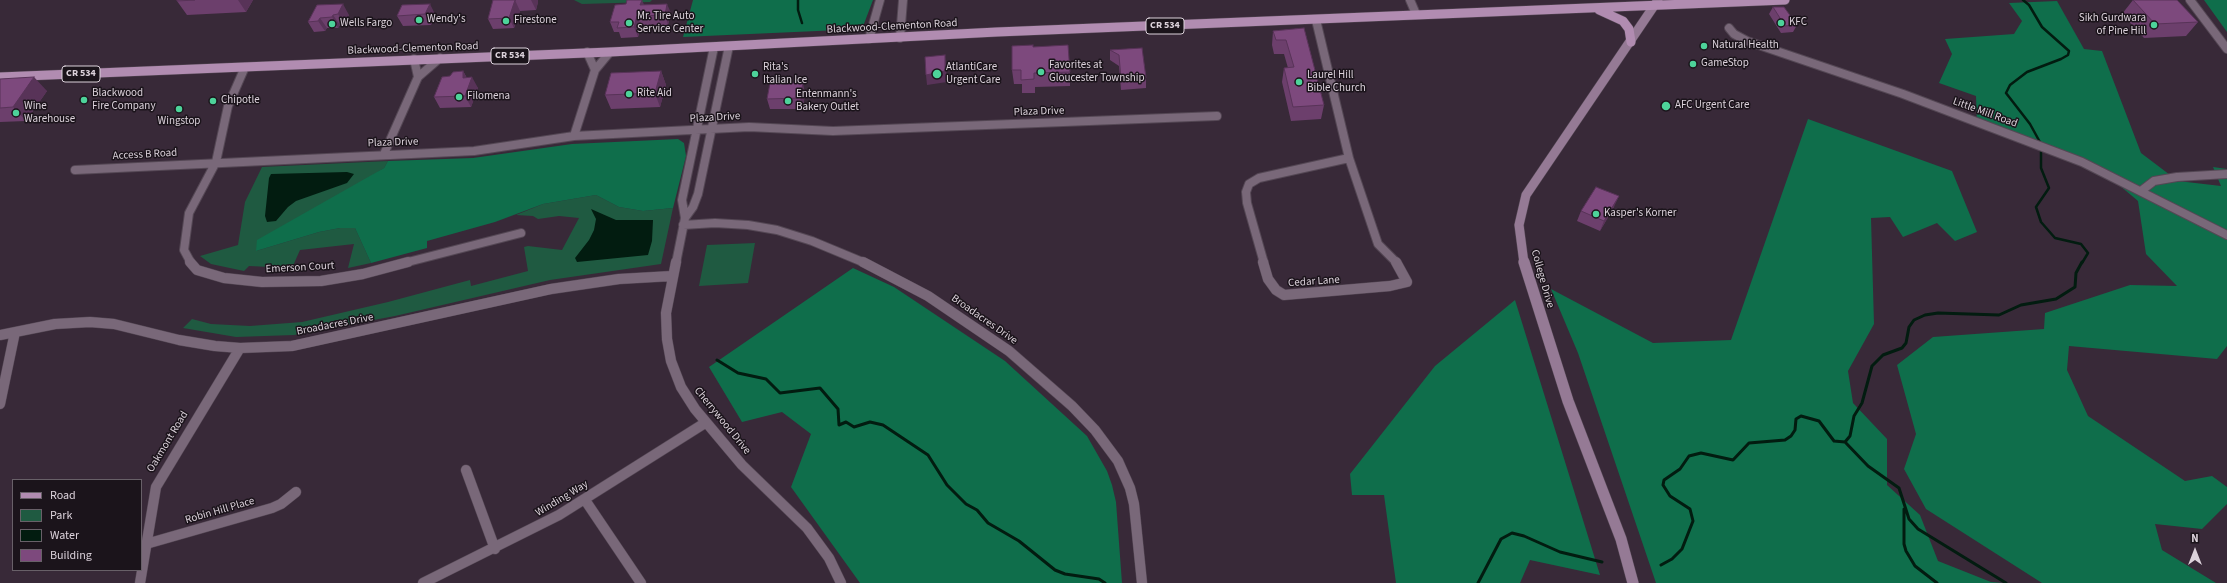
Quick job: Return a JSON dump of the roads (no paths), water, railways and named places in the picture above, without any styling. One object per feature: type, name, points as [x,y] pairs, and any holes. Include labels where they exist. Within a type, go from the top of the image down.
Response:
[{"type":"main road","name":"Blackwood-Clementon Road","points":[[0,77],[610,52],[869,39],[1316,20],[1416,14],[1596,8],[1656,3],[1785,0]]},
{"type":"main road","name":"College Drive","points":[[1633,583],[1621,539],[1568,401],[1524,264],[1519,225],[1526,195],[1656,3]]},
{"type":"main road","points":[[1596,8],[1623,21],[1629,29],[1631,42]]},
{"type":"street","points":[[869,39],[880,0]]},
{"type":"street","points":[[900,38],[902,0]]},
{"type":"street","points":[[1410,0],[1416,14]]},
{"type":"street","points":[[2190,0],[2227,49]]},
{"type":"street","name":"Cedar Lane","points":[[1316,20],[1349,158],[1378,244],[1400,268],[1407,282],[1390,286],[1284,295],[1276,290],[1268,279],[1247,203],[1246,192],[1249,184],[1259,178],[1349,158]]},
{"type":"street","name":"Little Mill Road","points":[[1730,28],[1734,34],[1747,40],[1903,94],[2082,162],[2227,235]]},
{"type":"street","name":"Cherrywood Drive","points":[[684,222],[698,194],[729,46]]},
{"type":"street","name":"Cherrywood Drive","points":[[714,47],[683,195],[684,222],[672,276],[665,322],[671,361],[685,394],[706,423],[746,470],[808,528],[829,558],[841,583]]},
{"type":"street","points":[[588,52],[594,70]]},
{"type":"street","points":[[574,136],[594,70],[610,52]]},
{"type":"street","points":[[384,154],[418,77],[440,58]]},
{"type":"street","points":[[414,59],[418,77]]},
{"type":"street","name":"Emerson Court","points":[[245,67],[234,89],[228,106],[216,162],[191,208],[184,245],[185,255],[191,264],[210,275],[233,279],[278,283],[333,279],[521,233]]},
{"type":"street","name":"Plaza Drive","points":[[216,162],[474,151],[574,136],[757,127],[833,131],[1217,116]]},
{"type":"street","name":"Access B Road","points":[[75,170],[216,162]]},
{"type":"street","points":[[2140,191],[2154,181],[2177,177],[2227,174]]},
{"type":"street","name":"Broadacres Drive","points":[[684,222],[748,225],[777,230],[812,241],[881,270],[928,296],[1010,351],[1076,410],[1095,430],[1118,461],[1130,488],[1134,504],[1142,583]]},
{"type":"street","name":"Broadacres Drive","points":[[0,335],[66,323],[103,322],[191,342],[240,348],[313,343],[551,289],[619,279],[672,276]]},
{"type":"street","points":[[0,404],[15,332]]},
{"type":"street","name":"Oakmont Road","points":[[142,570],[153,496],[160,478],[240,348]]},
{"type":"street","name":"Winding Way","points":[[423,583],[495,549],[584,500],[706,423]]},
{"type":"street","points":[[466,470],[495,549]]},
{"type":"street","name":"Robin Hill Place","points":[[146,544],[272,508],[285,501],[296,492]]},
{"type":"street","points":[[584,500],[640,583]]},
{"type":"street","name":"Oakmont Road","points":[[140,583],[142,571]]},
{"type":"water","points":[[347,172],[354,174],[347,183],[296,201],[288,207],[276,221],[267,222],[265,216],[269,178],[271,174]]},
{"type":"water","points":[[591,209],[616,220],[653,220],[652,241],[648,255],[577,262],[575,258],[589,240],[594,230],[596,219]]},
{"type":"waterway","points":[[798,0],[798,10],[802,23]]},
{"type":"waterway","points":[[2023,0],[2029,5],[2042,27],[2069,51],[2068,55],[2061,59],[2027,72],[2010,85],[2006,93],[2030,124],[2041,144],[2041,168],[2049,188],[2036,207],[2041,222],[2055,238],[2081,244],[2088,253],[2082,263]]},
{"type":"waterway","points":[[1845,442],[1850,436],[1854,416],[1862,403],[1872,366],[1883,355],[1902,348],[1906,343],[1909,327],[1914,320],[1925,315],[1938,313],[1999,315],[2021,305],[2056,299],[2075,287],[2076,273],[2082,262]]},
{"type":"waterway","points":[[717,360],[738,373],[766,379],[780,393],[820,388],[838,409],[839,425],[846,422],[854,427],[870,422],[883,425],[928,455],[947,485],[966,504],[977,510],[988,523],[1019,541],[1055,570],[1065,574],[1099,579],[1105,583]]},
{"type":"waterway","points":[[1661,565],[1672,559],[1682,549],[1693,521],[1690,509],[1670,496],[1663,485],[1664,480],[1680,469],[1689,456],[1701,453],[1733,460],[1749,443],[1785,440],[1791,436],[1795,430],[1796,419],[1801,416],[1819,421],[1834,441],[1845,442]]},
{"type":"waterway","points":[[1845,442],[1868,466],[1899,488],[1909,519],[1918,529],[2006,583]]},
{"type":"waterway","points":[[1904,509],[1904,544],[1906,551],[1915,566],[1937,583]]},
{"type":"waterway","points":[[1478,583],[1501,539],[1512,533],[1524,536],[1560,552],[1602,562]]},
{"type":"place","name":"Wendy's","points":[[419,20]]},
{"type":"place","name":"Firestone","points":[[506,21]]},
{"type":"place","name":"Mr. Tire Auto Service Center","points":[[629,23]]},
{"type":"place","name":"KFC","points":[[1781,23]]},
{"type":"place","name":"Wells Fargo","points":[[332,24]]},
{"type":"place","name":"Sikh Gurdwara of Pine Hill","points":[[2154,25]]},
{"type":"place","name":"Natural Health","points":[[1704,46]]},
{"type":"place","name":"GameStop","points":[[1693,64]]},
{"type":"place","name":"Favorites at Gloucester Township","points":[[1041,72]]},
{"type":"place","name":"Rita's Italian Ice","points":[[755,74]]},
{"type":"place","name":"AtlantiCare Urgent Care","points":[[937,74]]},
{"type":"place","name":"Laurel Hill Bible Church","points":[[1299,82]]},
{"type":"place","name":"Rite Aid","points":[[629,94]]},
{"type":"place","name":"Filomena","points":[[459,97]]},
{"type":"place","name":"Blackwood Fire Company","points":[[84,100]]},
{"type":"place","name":"Chipotle","points":[[213,101]]},
{"type":"place","name":"Entenmann's Bakery Outlet","points":[[788,101]]},
{"type":"place","name":"AFC Urgent Care","points":[[1666,106]]},
{"type":"place","name":"Wingstop","points":[[179,109]]},
{"type":"place","name":"Wine Warehouse","points":[[16,113]]},
{"type":"place","name":"Kasper's Korner","points":[[1596,214]]}]
